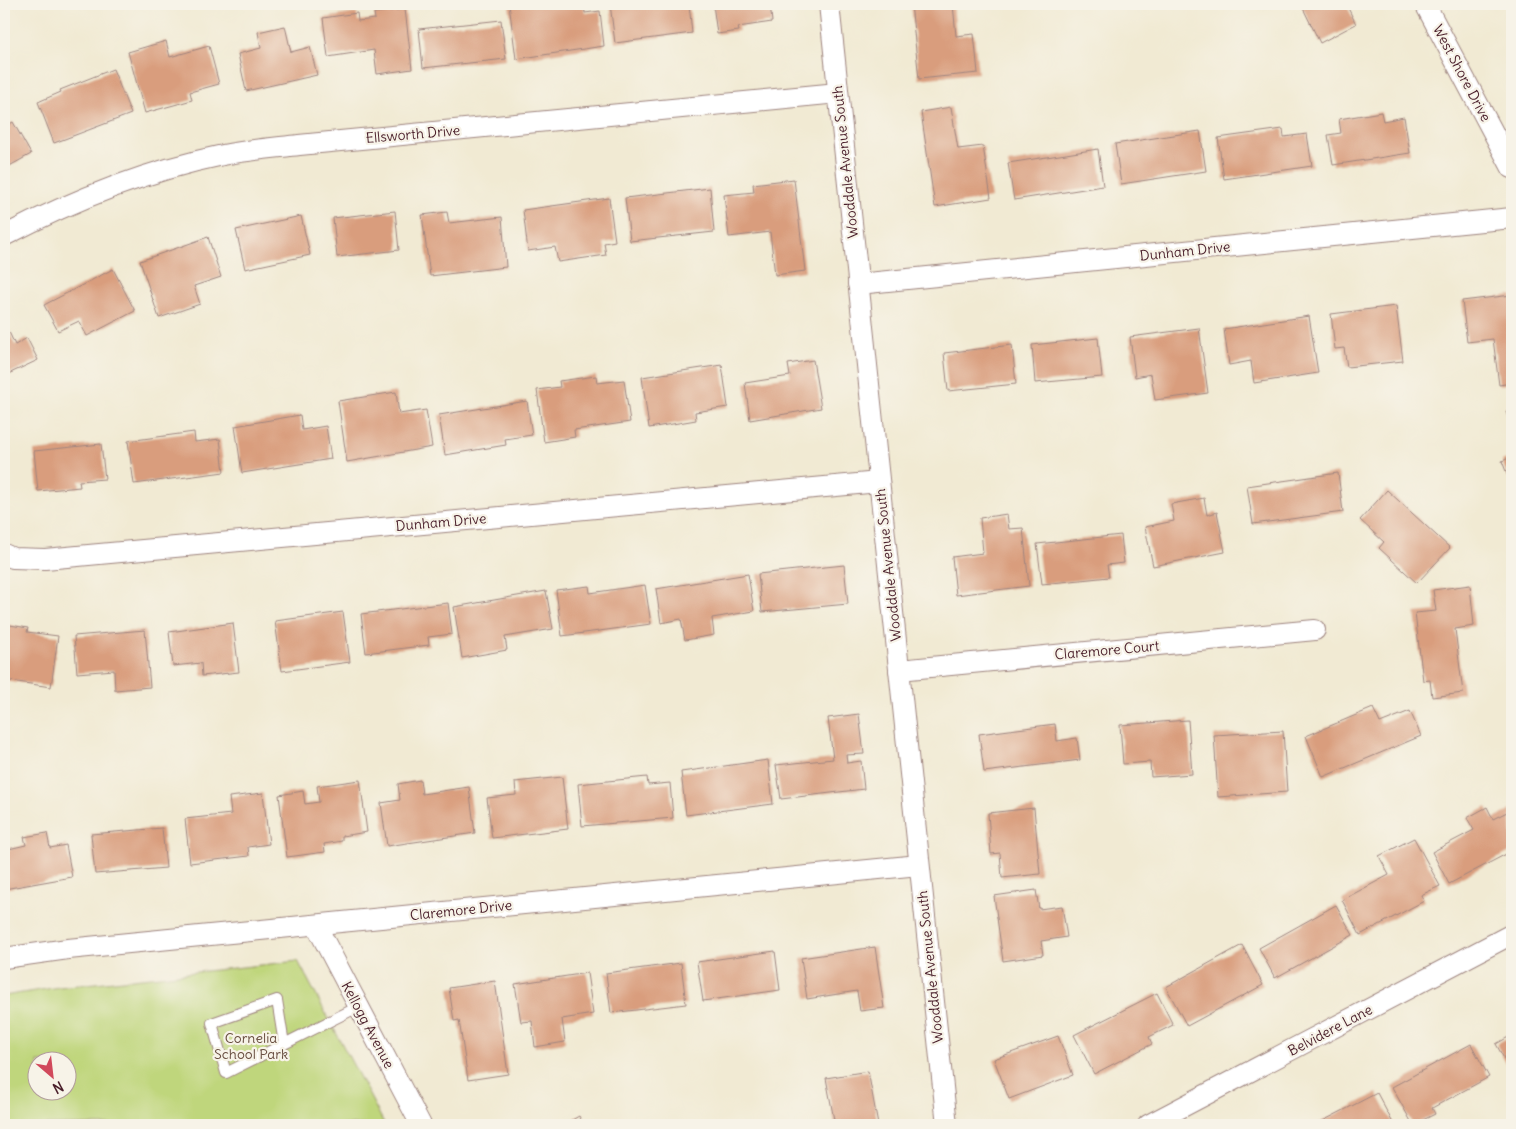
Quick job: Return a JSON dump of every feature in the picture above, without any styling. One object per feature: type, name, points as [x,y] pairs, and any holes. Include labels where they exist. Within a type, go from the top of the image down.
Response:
[{"type":"street","name":"Wooddale Avenue South","points":[[828,4],[947,1125]]},
{"type":"street","name":"West Shore Drive","points":[[1425,4],[1512,168]]},
{"type":"street","name":"Ellsworth Drive","points":[[4,236],[75,200],[149,174],[223,155],[308,144],[838,93]]},
{"type":"street","name":"Dunham Drive","points":[[858,284],[1512,218]]},
{"type":"street","name":"Dunham Drive","points":[[4,554],[12,558],[45,559],[879,482]]},
{"type":"street","name":"Claremore Court","points":[[899,670],[1315,630]]},
{"type":"street","name":"Claremore Drive","points":[[4,958],[68,949],[919,865]]},
{"type":"street","name":"Kellogg Avenue","points":[[316,924],[421,1125]]},
{"type":"street","name":"Belvidere Lane","points":[[1148,1125],[1512,934]]},
{"type":"lane","points":[[284,1044],[277,1000],[212,1023],[226,1073],[284,1044],[358,1007]]},
{"type":"green space","name":"Cornelia School Park","points":[[298,961],[385,1125],[4,1125],[4,996],[59,987]]},
{"type":"building","points":[[509,4],[584,4],[585,13],[600,11],[604,46],[516,59]]},
{"type":"building","points":[[610,4],[689,4],[692,33],[615,43]]},
{"type":"building","points":[[713,4],[770,4],[772,22],[738,27],[739,31],[717,34]]},
{"type":"building","points":[[911,4],[953,4],[956,36],[974,34],[978,73],[919,79]]},
{"type":"building","points":[[1301,4],[1346,4],[1356,24],[1320,43]]},
{"type":"building","points":[[405,9],[412,69],[377,74],[374,50],[328,57],[323,18],[357,13],[358,21],[375,19],[374,13]]},
{"type":"building","points":[[501,20],[506,59],[423,68],[419,29]]},
{"type":"building","points":[[285,26],[291,52],[310,47],[317,75],[246,91],[238,54],[261,48],[258,32]]},
{"type":"building","points":[[166,41],[170,57],[209,46],[219,84],[190,92],[192,100],[145,113],[128,52]]},
{"type":"building","points":[[113,69],[131,114],[54,143],[38,102],[61,92],[60,90]]},
{"type":"building","points":[[951,107],[958,149],[983,146],[991,198],[935,207],[921,112]]},
{"type":"building","points":[[1381,112],[1383,121],[1404,117],[1410,153],[1333,165],[1328,135],[1341,133],[1339,119]]},
{"type":"building","points":[[13,122],[31,154],[4,169],[4,127]]},
{"type":"building","points":[[1283,129],[1284,137],[1307,134],[1312,166],[1224,179],[1218,138]]},
{"type":"building","points":[[1200,131],[1206,171],[1121,184],[1115,144]]},
{"type":"building","points":[[1098,149],[1103,186],[1014,200],[1008,163]]},
{"type":"building","points":[[794,179],[805,271],[775,275],[770,232],[729,237],[724,195],[754,192],[753,184]]},
{"type":"building","points":[[710,188],[714,232],[630,241],[625,198]]},
{"type":"building","points":[[609,198],[615,241],[604,243],[606,255],[558,262],[555,247],[528,251],[523,210]]},
{"type":"building","points":[[395,211],[399,250],[337,257],[333,218]]},
{"type":"building","points":[[447,212],[449,223],[502,217],[506,267],[430,276],[422,215]]},
{"type":"building","points":[[301,216],[310,255],[245,269],[236,230]]},
{"type":"building","points":[[208,237],[221,277],[194,286],[200,304],[159,318],[140,261]]},
{"type":"building","points":[[113,269],[135,311],[87,336],[79,321],[58,331],[44,305]]},
{"type":"building","points":[[1512,295],[1512,383],[1499,385],[1493,339],[1467,342],[1462,301]]},
{"type":"building","points":[[1396,306],[1403,361],[1347,367],[1344,348],[1335,349],[1331,314]]},
{"type":"building","points":[[1309,316],[1318,373],[1254,383],[1251,361],[1229,365],[1224,329]]},
{"type":"building","points":[[1199,328],[1208,393],[1155,400],[1151,374],[1135,377],[1130,337]]},
{"type":"building","points":[[9,332],[15,345],[27,338],[38,360],[4,376],[4,335]]},
{"type":"building","points":[[1098,338],[1102,377],[1035,383],[1032,345]]},
{"type":"building","points":[[1012,345],[1016,384],[948,391],[944,353]]},
{"type":"building","points":[[813,360],[821,408],[750,420],[745,383],[790,376],[788,364]]},
{"type":"building","points":[[722,365],[728,407],[695,412],[696,420],[649,428],[642,377]]},
{"type":"building","points":[[596,376],[597,383],[624,380],[630,422],[574,430],[575,437],[544,442],[537,390],[560,387],[559,381]]},
{"type":"building","points":[[396,392],[399,414],[426,410],[432,447],[347,462],[338,401]]},
{"type":"building","points":[[527,401],[532,435],[505,439],[506,445],[445,455],[439,415]]},
{"type":"building","points":[[1512,410],[1512,428],[1506,412]]},
{"type":"building","points":[[300,415],[302,430],[326,426],[331,459],[242,473],[235,426]]},
{"type":"building","points":[[194,432],[195,442],[220,439],[224,472],[134,484],[128,441]]},
{"type":"building","points":[[101,444],[105,479],[79,481],[80,487],[38,491],[34,451]]},
{"type":"building","points":[[1512,457],[1512,487],[1502,461]]},
{"type":"building","points":[[1338,473],[1343,512],[1253,524],[1247,486]]},
{"type":"building","points":[[1387,490],[1450,548],[1417,583],[1379,548],[1384,542],[1360,520]]},
{"type":"building","points":[[1204,498],[1207,515],[1217,512],[1225,552],[1153,566],[1145,527],[1174,521],[1171,504]]},
{"type":"building","points":[[1007,514],[1009,529],[1023,528],[1029,586],[956,595],[952,557],[983,553],[980,518]]},
{"type":"building","points":[[1121,535],[1124,563],[1107,565],[1109,577],[1042,584],[1037,544]]},
{"type":"building","points":[[844,565],[848,604],[762,612],[758,574]]},
{"type":"building","points":[[748,574],[754,611],[712,618],[714,635],[685,640],[681,619],[661,623],[656,589]]},
{"type":"building","points":[[645,585],[651,624],[562,636],[556,590],[589,586],[590,593]]},
{"type":"building","points":[[1470,585],[1474,626],[1455,629],[1463,693],[1432,697],[1430,680],[1423,681],[1415,613],[1436,611],[1433,590]]},
{"type":"building","points":[[546,591],[553,629],[505,637],[507,650],[462,658],[454,607]]},
{"type":"building","points":[[448,603],[452,634],[428,637],[429,645],[366,653],[361,614]]},
{"type":"building","points":[[343,612],[350,662],[282,671],[275,621]]},
{"type":"building","points":[[233,623],[239,672],[202,676],[201,663],[173,666],[169,632]]},
{"type":"building","points":[[4,624],[28,628],[27,632],[58,636],[51,687],[4,680]]},
{"type":"building","points":[[145,630],[150,687],[115,690],[114,670],[77,673],[74,636]]},
{"type":"building","points":[[1373,708],[1380,723],[1410,711],[1421,736],[1323,777],[1306,736]]},
{"type":"building","points":[[859,714],[864,754],[846,755],[847,763],[861,761],[864,789],[781,799],[776,765],[833,759],[828,718]]},
{"type":"building","points":[[1188,720],[1192,774],[1151,777],[1150,762],[1123,764],[1120,725]]},
{"type":"building","points":[[1055,724],[1057,741],[1077,738],[1080,760],[984,772],[979,734]]},
{"type":"building","points":[[1283,731],[1287,792],[1218,797],[1214,735]]},
{"type":"building","points":[[768,760],[773,804],[686,815],[681,772]]},
{"type":"building","points":[[562,777],[568,829],[492,838],[487,798],[516,795],[515,782]]},
{"type":"building","points":[[647,777],[648,785],[670,783],[673,818],[582,826],[578,784]]},
{"type":"building","points":[[360,780],[367,832],[342,836],[342,841],[324,844],[325,852],[287,857],[279,795],[303,791],[305,804],[319,802],[317,786]]},
{"type":"building","points":[[420,780],[422,794],[469,787],[475,833],[387,846],[381,803],[400,800],[398,784]]},
{"type":"building","points":[[263,793],[269,844],[248,847],[249,856],[190,863],[185,819],[231,814],[229,797]]},
{"type":"building","points":[[1487,807],[1493,819],[1511,810],[1512,851],[1449,884],[1432,852],[1474,830],[1467,818]]},
{"type":"building","points":[[1034,808],[1040,874],[1002,878],[1000,853],[991,854],[988,813]]},
{"type":"building","points":[[162,828],[166,868],[95,874],[91,834]]},
{"type":"building","points":[[47,833],[50,848],[66,845],[72,877],[4,889],[4,850],[26,845],[24,837]]},
{"type":"building","points":[[1414,838],[1440,886],[1421,895],[1424,901],[1360,935],[1342,900],[1389,875],[1379,856]]},
{"type":"building","points":[[1036,890],[1039,909],[1062,906],[1067,937],[1041,941],[1043,955],[1003,961],[994,896]]},
{"type":"building","points":[[1336,905],[1353,935],[1275,978],[1259,948]]},
{"type":"building","points":[[1242,945],[1263,985],[1187,1026],[1166,987]]},
{"type":"building","points":[[875,947],[884,1008],[860,1011],[857,991],[807,999],[801,958]]},
{"type":"building","points":[[775,951],[780,990],[703,1001],[697,962]]},
{"type":"building","points":[[681,963],[686,1004],[611,1013],[606,973]]},
{"type":"building","points":[[587,973],[593,1014],[562,1019],[565,1042],[535,1047],[532,1021],[521,1022],[515,984]]},
{"type":"building","points":[[495,981],[508,1074],[468,1080],[459,1020],[454,1021],[449,988]]},
{"type":"building","points":[[1157,993],[1173,1025],[1149,1037],[1152,1044],[1094,1074],[1074,1035]]},
{"type":"building","points":[[1512,1035],[1512,1073],[1496,1044]]},
{"type":"building","points":[[1058,1036],[1073,1075],[1009,1099],[994,1059]]},
{"type":"building","points":[[1471,1044],[1489,1077],[1432,1108],[1435,1114],[1413,1125],[1392,1087]]},
{"type":"building","points":[[868,1071],[878,1125],[835,1125],[826,1078]]},
{"type":"building","points":[[1377,1093],[1394,1125],[1315,1125]]},
{"type":"building","points":[[579,1116],[584,1125],[563,1125]]}]
